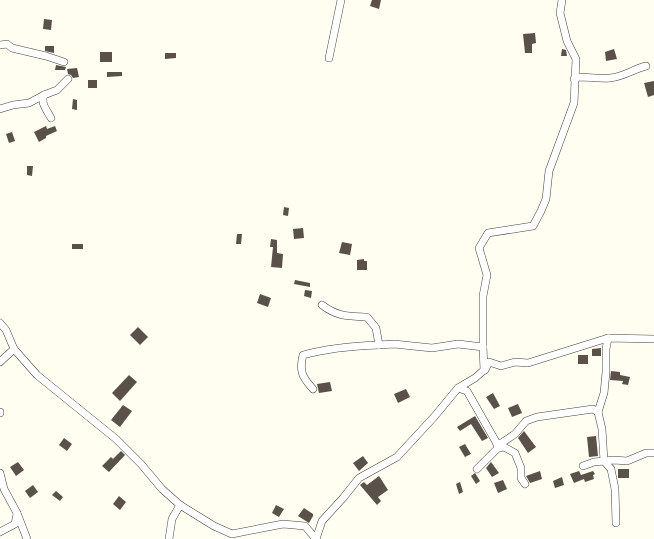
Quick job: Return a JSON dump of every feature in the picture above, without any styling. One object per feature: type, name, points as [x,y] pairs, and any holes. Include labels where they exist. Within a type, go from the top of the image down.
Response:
[{"type":"street","points":[[329,58],[342,0]]},
{"type":"street","points":[[484,370],[483,296],[487,275],[479,248],[488,233],[533,226],[542,211],[546,199],[549,171],[574,102],[576,59],[567,41],[560,13],[562,0]]},
{"type":"street","points":[[0,45],[7,44],[12,48],[64,62]]},
{"type":"street","points":[[574,79],[579,77],[611,78],[628,74],[646,66]]},
{"type":"street","points":[[0,109],[13,105],[30,103],[57,90],[68,79]]},
{"type":"street","points":[[44,95],[42,103],[50,118]]},
{"type":"street","points":[[322,304],[329,311],[339,315],[367,317],[376,328],[379,345]]},
{"type":"street","points":[[0,323],[6,330],[14,349],[37,375],[116,439],[141,464],[162,489],[180,505],[214,526],[232,534],[283,524],[305,526],[316,539],[322,521],[359,478],[397,457],[438,413],[458,388],[475,378],[484,370],[489,362],[501,366],[515,362],[528,363],[608,338],[654,339]]},
{"type":"street","points":[[608,338],[604,393],[598,412],[602,429],[604,461],[611,469],[615,489],[616,522]]},
{"type":"street","points":[[313,389],[305,380],[300,367],[303,355],[327,349],[356,345],[394,344],[432,348],[458,344],[483,347]]},
{"type":"street","points":[[0,362],[4,360],[14,349]]},
{"type":"street","points":[[458,388],[467,391],[498,448]]},
{"type":"street","points":[[477,469],[498,448],[500,444],[515,434],[526,421],[536,416],[593,409],[598,412]]},
{"type":"street","points":[[498,448],[504,447],[515,453],[521,468],[521,478],[525,484]]},
{"type":"street","points":[[583,466],[594,462],[614,460],[627,461],[646,453],[654,453]]},
{"type":"street","points":[[0,473],[4,489],[17,513],[27,539]]},
{"type":"street","points":[[169,539],[172,519],[180,505]]},
{"type":"street","points":[[0,532],[15,524],[17,513]]},
{"type":"building","points":[[372,0],[381,0],[379,9],[370,6]]},
{"type":"building","points":[[44,19],[52,20],[51,30],[43,29]]},
{"type":"building","points":[[535,33],[536,43],[532,44],[532,53],[525,53],[523,34]]},
{"type":"building","points":[[45,46],[54,46],[54,53],[45,51]]},
{"type":"building","points":[[562,49],[566,50],[567,56],[561,56]]},
{"type":"building","points":[[614,49],[617,59],[606,61],[605,52]]},
{"type":"building","points":[[100,52],[112,52],[112,62],[100,62]]},
{"type":"building","points":[[165,53],[176,53],[176,58],[165,59]]},
{"type":"building","points":[[56,65],[66,67],[65,70],[55,70]]},
{"type":"building","points":[[77,68],[79,77],[73,78],[68,74],[67,69]]},
{"type":"building","points":[[107,72],[122,72],[122,76],[107,77]]},
{"type":"building","points":[[88,80],[97,80],[97,88],[88,88]]},
{"type":"building","points":[[654,81],[654,95],[648,97],[644,83]]},
{"type":"building","points":[[73,99],[77,100],[77,110],[72,109]]},
{"type":"building","points":[[46,126],[47,129],[55,126],[57,131],[46,136],[46,138],[39,142],[34,132]]},
{"type":"building","points":[[12,132],[15,141],[9,143],[6,134]]},
{"type":"building","points":[[27,166],[33,166],[32,176],[27,175]]},
{"type":"building","points":[[284,207],[289,208],[288,216],[283,215]]},
{"type":"building","points":[[303,228],[304,238],[294,239],[293,229]]},
{"type":"building","points":[[237,234],[242,234],[241,244],[236,244]]},
{"type":"building","points":[[271,239],[277,240],[277,253],[283,254],[282,268],[271,267],[273,247],[270,247]]},
{"type":"building","points":[[342,242],[352,244],[350,255],[339,253]]},
{"type":"building","points":[[72,244],[83,244],[83,249],[72,249]]},
{"type":"building","points":[[364,259],[364,261],[367,261],[367,270],[357,270],[357,260]]},
{"type":"building","points":[[295,280],[310,283],[310,287],[294,284]]},
{"type":"building","points":[[305,290],[312,291],[311,298],[304,296]]},
{"type":"building","points":[[260,294],[271,298],[268,307],[257,303]]},
{"type":"building","points":[[138,327],[148,337],[140,345],[130,335]]},
{"type":"building","points":[[601,348],[601,356],[592,356],[592,349]]},
{"type":"building","points":[[578,355],[588,355],[588,364],[578,364]]},
{"type":"building","points":[[611,371],[620,372],[620,375],[630,377],[628,385],[622,384],[623,381],[610,380]]},
{"type":"building","points":[[129,375],[137,382],[120,401],[112,393]]},
{"type":"building","points":[[330,382],[332,391],[319,393],[317,384]]},
{"type":"building","points":[[406,389],[410,397],[398,403],[394,394]]},
{"type":"building","points":[[493,393],[500,406],[494,409],[486,397]]},
{"type":"building","points":[[518,404],[522,413],[512,417],[508,408]]},
{"type":"building","points":[[123,405],[132,411],[120,427],[111,420]]},
{"type":"building","points":[[475,416],[488,438],[482,441],[471,424],[460,431],[457,427]]},
{"type":"building","points":[[524,431],[536,447],[528,453],[518,438]]},
{"type":"building","points":[[596,436],[598,456],[589,457],[587,437]]},
{"type":"building","points":[[64,438],[72,444],[67,451],[59,445]]},
{"type":"building","points":[[465,444],[471,454],[465,457],[459,447]]},
{"type":"building","points":[[121,451],[125,455],[109,472],[102,466],[111,457],[113,459]]},
{"type":"building","points":[[363,456],[368,463],[359,471],[353,463]]},
{"type":"building","points":[[18,462],[24,470],[16,476],[10,467]]},
{"type":"building","points":[[491,462],[499,473],[492,477],[486,468]]},
{"type":"building","points":[[618,469],[629,469],[629,478],[618,478]]},
{"type":"building","points":[[540,471],[542,479],[530,483],[526,476]]},
{"type":"building","points":[[579,471],[581,475],[593,471],[595,474],[593,475],[594,479],[585,482],[584,479],[574,483],[570,474]]},
{"type":"building","points":[[475,473],[480,481],[476,484],[471,476]]},
{"type":"building","points":[[379,476],[388,490],[378,497],[381,501],[377,505],[360,485],[364,482],[367,485]]},
{"type":"building","points":[[562,477],[564,485],[555,488],[553,481]]},
{"type":"building","points":[[503,480],[507,489],[498,493],[494,483]]},
{"type":"building","points":[[460,482],[463,492],[459,494],[456,484]]},
{"type":"building","points":[[33,485],[38,492],[30,498],[25,491]]},
{"type":"building","points":[[56,491],[63,497],[60,501],[52,495]]},
{"type":"building","points":[[119,496],[126,502],[120,510],[113,504]]},
{"type":"building","points":[[276,505],[284,509],[279,517],[272,513]]},
{"type":"building","points":[[304,508],[313,514],[309,523],[298,516]]}]
